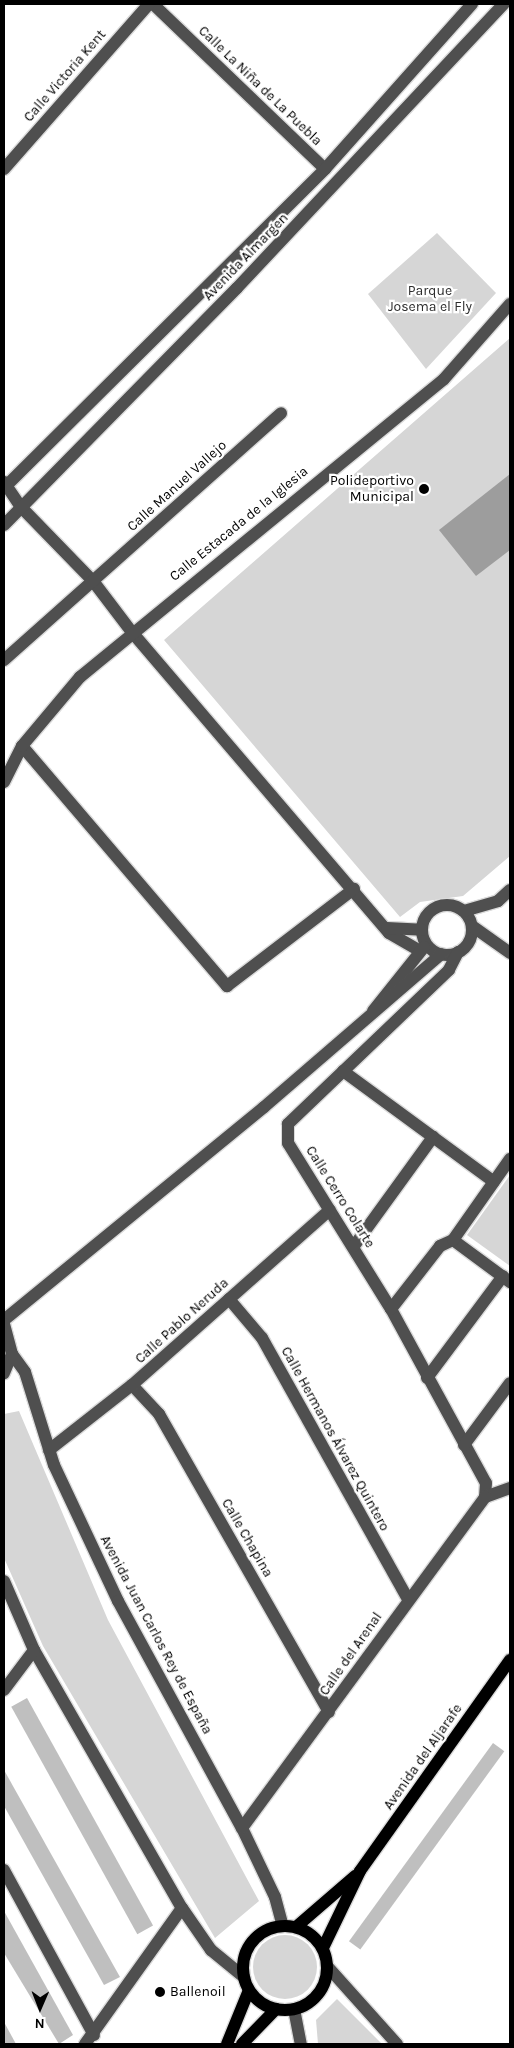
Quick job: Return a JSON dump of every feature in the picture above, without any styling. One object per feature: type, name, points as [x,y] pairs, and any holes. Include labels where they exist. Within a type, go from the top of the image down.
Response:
[{"type":"main road","name":"Avenida del Aljarafe","points":[[323,1948],[360,1871],[510,1660]]},
{"type":"main road","name":"Avenida del Aljarafe","points":[[296,1927],[360,1871]]},
{"type":"main road","points":[[283,1926],[296,1927],[323,1948],[328,1966],[321,1990],[294,2009],[276,2009],[249,1990],[244,1977],[248,1949],[268,1929],[283,1926]]},
{"type":"main road","points":[[226,2044],[249,1990]]},
{"type":"main road","points":[[242,2044],[276,2009]]},
{"type":"street","name":"Calle Victoria Kent","points":[[4,169],[149,4]]},
{"type":"street","name":"Calle La Niña de La Puebla","points":[[153,4],[325,169]]},
{"type":"street","name":"Avenida Almargen","points":[[5,485],[325,169],[472,4]]},
{"type":"street","name":"Avenida Almargen","points":[[4,525],[237,288],[504,4]]},
{"type":"street","name":"Calle Estacada de la Iglesia","points":[[4,782],[22,746],[80,677],[131,631],[444,379],[510,304]]},
{"type":"street","name":"Calle Manuel Vallejo","points":[[4,660],[281,413]]},
{"type":"street","points":[[5,485],[21,507],[93,580],[131,631],[400,944],[423,948],[441,954],[458,952],[470,939],[472,926]]},
{"type":"street","points":[[22,746],[227,986],[354,889]]},
{"type":"street","points":[[373,1011],[423,948],[422,930],[424,918],[437,906],[464,911],[498,901],[510,890]]},
{"type":"street","points":[[464,911],[472,926],[510,953]]},
{"type":"street","points":[[387,928],[422,930]]},
{"type":"street","name":"Calle Cerro Colarte","points":[[458,952],[449,970],[288,1124],[288,1143],[354,1246],[391,1309],[486,1483],[484,1497]]},
{"type":"street","points":[[4,1320],[264,1107],[441,954]]},
{"type":"street","points":[[343,1071],[494,1182]]},
{"type":"street","points":[[354,1246],[433,1137]]},
{"type":"street","points":[[391,1309],[440,1246],[453,1240],[510,1158]]},
{"type":"street","name":"Calle Pablo Neruda","points":[[49,1450],[132,1385],[330,1210]]},
{"type":"street","points":[[427,1378],[507,1279],[453,1240]]},
{"type":"street","name":"Calle Hermanos Álvarez Quintero","points":[[229,1298],[262,1338],[408,1598]]},
{"type":"street","name":"Avenida Juan Carlos Rey de España","points":[[4,1324],[12,1354],[25,1372],[49,1450],[118,1600],[242,1828],[275,1897],[283,1926]]},
{"type":"street","points":[[4,1374],[12,1354]]},
{"type":"street","points":[[464,1445],[510,1383]]},
{"type":"street","name":"Calle Chapina","points":[[132,1385],[159,1414],[329,1712]]},
{"type":"street","points":[[484,1497],[510,1488]]},
{"type":"street","name":"Calle del Arenal","points":[[242,1828],[329,1712],[408,1598],[484,1497]]},
{"type":"street","points":[[4,1580],[34,1650],[182,1908],[211,1950],[244,1977]]},
{"type":"street","points":[[4,1690],[34,1650]]},
{"type":"street","points":[[4,1870],[90,2040],[182,1908]]},
{"type":"street","points":[[328,1966],[397,2044]]},
{"type":"street","points":[[294,2009],[302,2044]]},
{"type":"green space","name":"Parque Josema el Fly","points":[[437,233],[496,293],[426,369],[368,294]]},
{"type":"green space","name":"Polideportivo Municipal","points":[[510,338],[510,856],[463,896],[420,902],[400,917],[164,640]]},
{"type":"green space","points":[[510,1175],[510,1266],[467,1235]]},
{"type":"green space","points":[[19,1411],[108,1620],[259,1901],[215,1938],[43,1646],[4,1558],[4,1414]]},
{"type":"green space","points":[[279,1935],[291,1935],[308,1944],[315,1955],[317,1967],[315,1979],[308,1990],[291,1999],[279,1999],[267,1994],[258,1985],[253,1973],[253,1961],[258,1949],[267,1940]]},
{"type":"green space","points":[[337,1999],[382,2044],[318,2044],[316,2020]]},
{"type":"shaded area","points":[[510,474],[510,550],[476,576],[439,530]]},
{"type":"building","points":[[27,1698],[153,1925],[137,1934],[11,1707]]},
{"type":"building","points":[[493,1743],[504,1751],[360,1949],[349,1941]]},
{"type":"building","points":[[4,1770],[120,1977],[104,1985],[4,1806]]},
{"type":"building","points":[[4,1911],[73,2035],[59,2044],[4,1953]]},
{"type":"building","points":[[4,2022],[16,2044],[4,2044]]},
{"type":"place","name":"Polideportivo Municipal","points":[[424,489]]},
{"type":"place","name":"Ballenoil","points":[[160,1992]]}]
